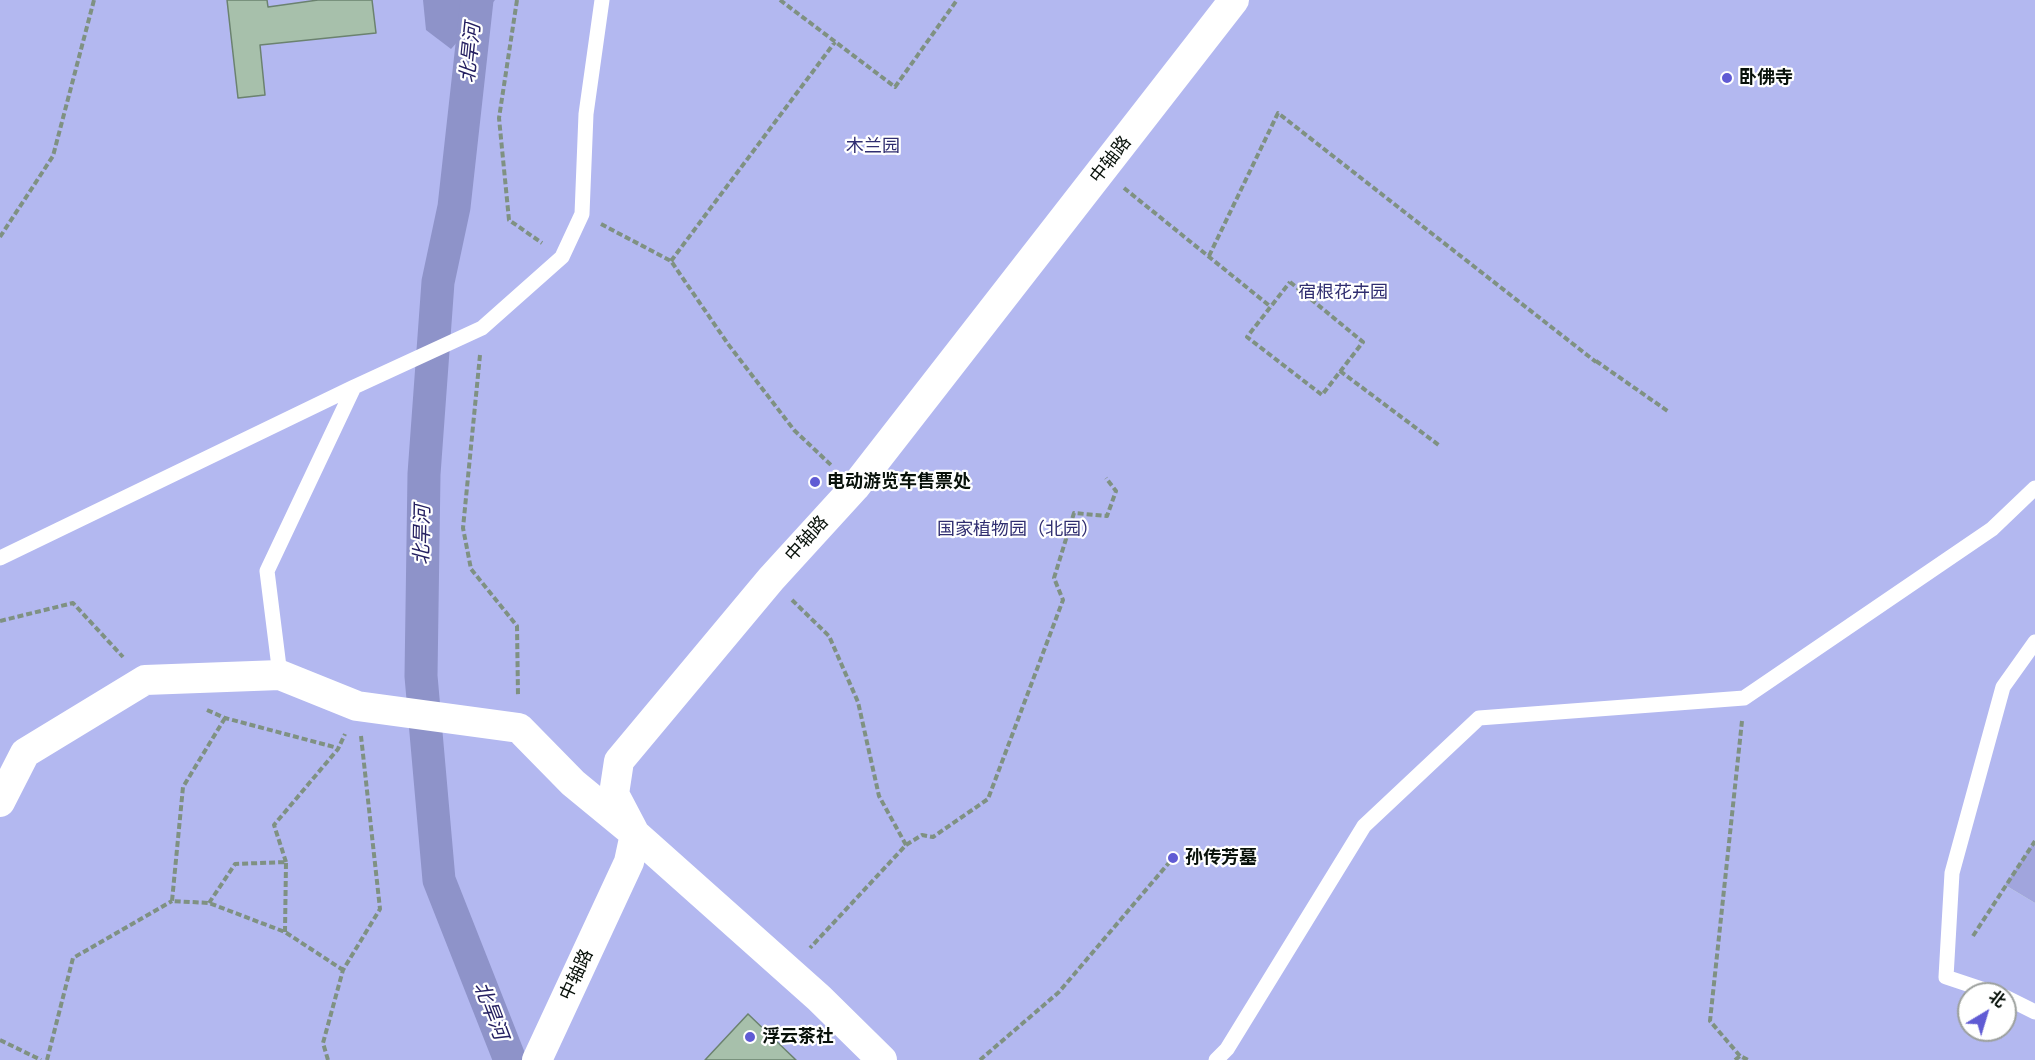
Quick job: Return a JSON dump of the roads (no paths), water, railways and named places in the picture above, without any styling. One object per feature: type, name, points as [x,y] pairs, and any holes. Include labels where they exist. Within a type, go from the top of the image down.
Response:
[{"type":"street","name":"中轴路","points":[[537,1060],[629,862],[635,834],[614,794],[619,761],[771,579],[855,487],[1234,0]]},
{"type":"street","points":[[0,802],[25,753],[145,680],[280,675],[357,706],[519,728],[573,783],[635,834],[789,971],[882,1060]]},
{"type":"lane","points":[[0,558],[354,387],[482,328],[562,256],[582,214],[586,114],[602,0]]},
{"type":"lane","points":[[280,675],[267,571],[354,387]]},
{"type":"lane","points":[[1216,1060],[1227,1049],[1364,826],[1479,718],[1744,698],[1992,529],[2035,488]]},
{"type":"lane","points":[[1963,982],[1946,976],[1952,873],[2003,687],[2035,642]]},
{"type":"lane","points":[[2017,1003],[2035,1012]]},
{"type":"waterway","name":"北旱河","points":[[477,0],[454,207],[438,282],[424,474],[421,676],[439,880],[510,1060]]},
{"type":"place","name":"卧佛寺","points":[[1727,78]]},
{"type":"place","name":"电动游览车售票处","points":[[815,482]]},
{"type":"place","name":"孙传芳墓","points":[[1173,858]]},
{"type":"place","name":"浮云茶社","points":[[750,1037]]},
{"type":"park label","name":"木兰园","points":[[873,147]]},
{"type":"park label","name":"宿根花卉园","points":[[1343,293]]},
{"type":"park label","name":"国家植物园（北园）","points":[[1018,530]]}]
